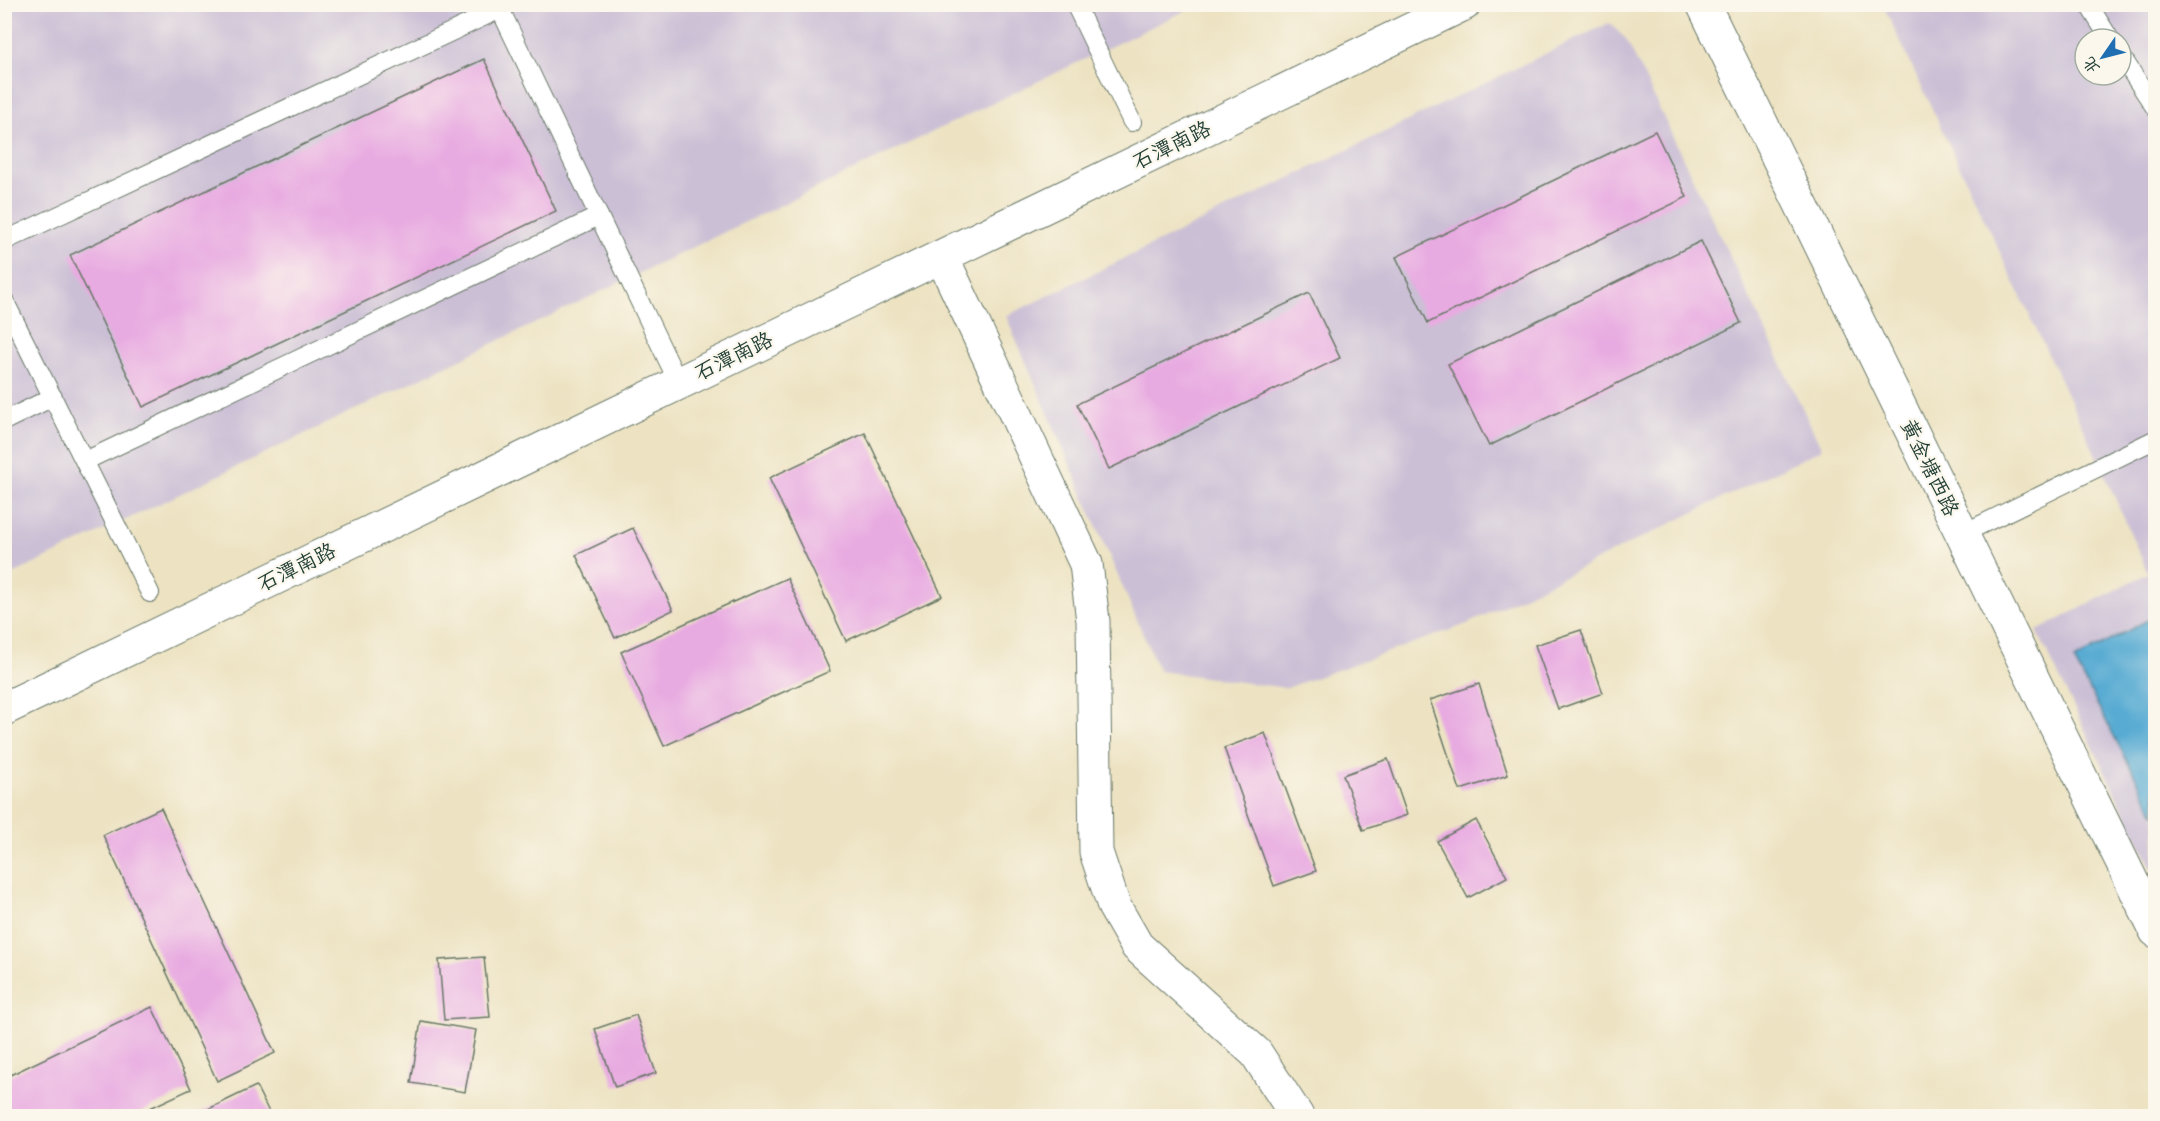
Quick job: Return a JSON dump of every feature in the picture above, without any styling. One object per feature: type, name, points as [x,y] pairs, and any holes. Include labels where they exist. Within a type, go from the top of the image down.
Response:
[{"type":"street","name":"石潭南路","points":[[4,709],[1464,4]]},
{"type":"street","name":"黄金塘西路","points":[[1703,4],[2156,932]]},
{"type":"street","points":[[942,257],[1086,564],[1093,621],[1096,852],[1114,906],[1137,946],[1256,1053],[1297,1116]]},
{"type":"lane","points":[[1075,4],[1132,122]]},
{"type":"lane","points":[[2088,4],[2102,27]]},
{"type":"lane","points":[[4,241],[500,9],[679,384]]},
{"type":"lane","points":[[2133,74],[2156,109]]},
{"type":"lane","points":[[85,461],[598,216]]},
{"type":"lane","points":[[4,300],[150,593]]},
{"type":"lane","points":[[4,421],[53,397]]},
{"type":"lane","points":[[1962,534],[2156,439]]},
{"type":"shaded area","points":[[5,5],[1197,5],[5,578]]},
{"type":"shaded area","points":[[1883,5],[2155,5],[2155,875],[2037,631],[2148,573],[2101,466]]},
{"type":"shaded area","points":[[1609,23],[1626,39],[1822,449],[1467,624],[1286,688],[1159,671],[1006,316]]},
{"type":"water","points":[[2155,616],[2155,814],[2074,660]]},
{"type":"building","points":[[484,59],[556,211],[143,407],[70,255]]},
{"type":"building","points":[[1655,131],[1687,197],[1428,323],[1396,257]]},
{"type":"building","points":[[1701,241],[1741,323],[1489,446],[1448,364]]},
{"type":"building","points":[[1309,293],[1340,358],[1109,469],[1077,404]]},
{"type":"building","points":[[865,433],[942,596],[846,641],[769,478]]},
{"type":"building","points":[[633,528],[673,610],[615,638],[576,555]]},
{"type":"building","points":[[787,578],[830,671],[664,746],[621,652]]},
{"type":"building","points":[[1581,630],[1603,693],[1558,709],[1535,645]]},
{"type":"building","points":[[1479,684],[1508,775],[1460,790],[1430,700]]},
{"type":"building","points":[[1265,733],[1316,871],[1274,886],[1224,748]]},
{"type":"building","points":[[1388,759],[1407,815],[1363,830],[1343,775]]},
{"type":"building","points":[[161,808],[275,1053],[217,1081],[103,835]]},
{"type":"building","points":[[1476,820],[1507,877],[1468,898],[1437,841]]},
{"type":"building","points":[[484,957],[490,1017],[444,1020],[439,960]]},
{"type":"building","points":[[152,1007],[191,1089],[133,1116],[4,1116],[4,1078]]},
{"type":"building","points":[[636,1015],[656,1073],[615,1087],[595,1029]]},
{"type":"building","points":[[421,1021],[476,1030],[465,1092],[411,1083]]},
{"type":"building","points":[[256,1086],[271,1116],[194,1116]]}]
